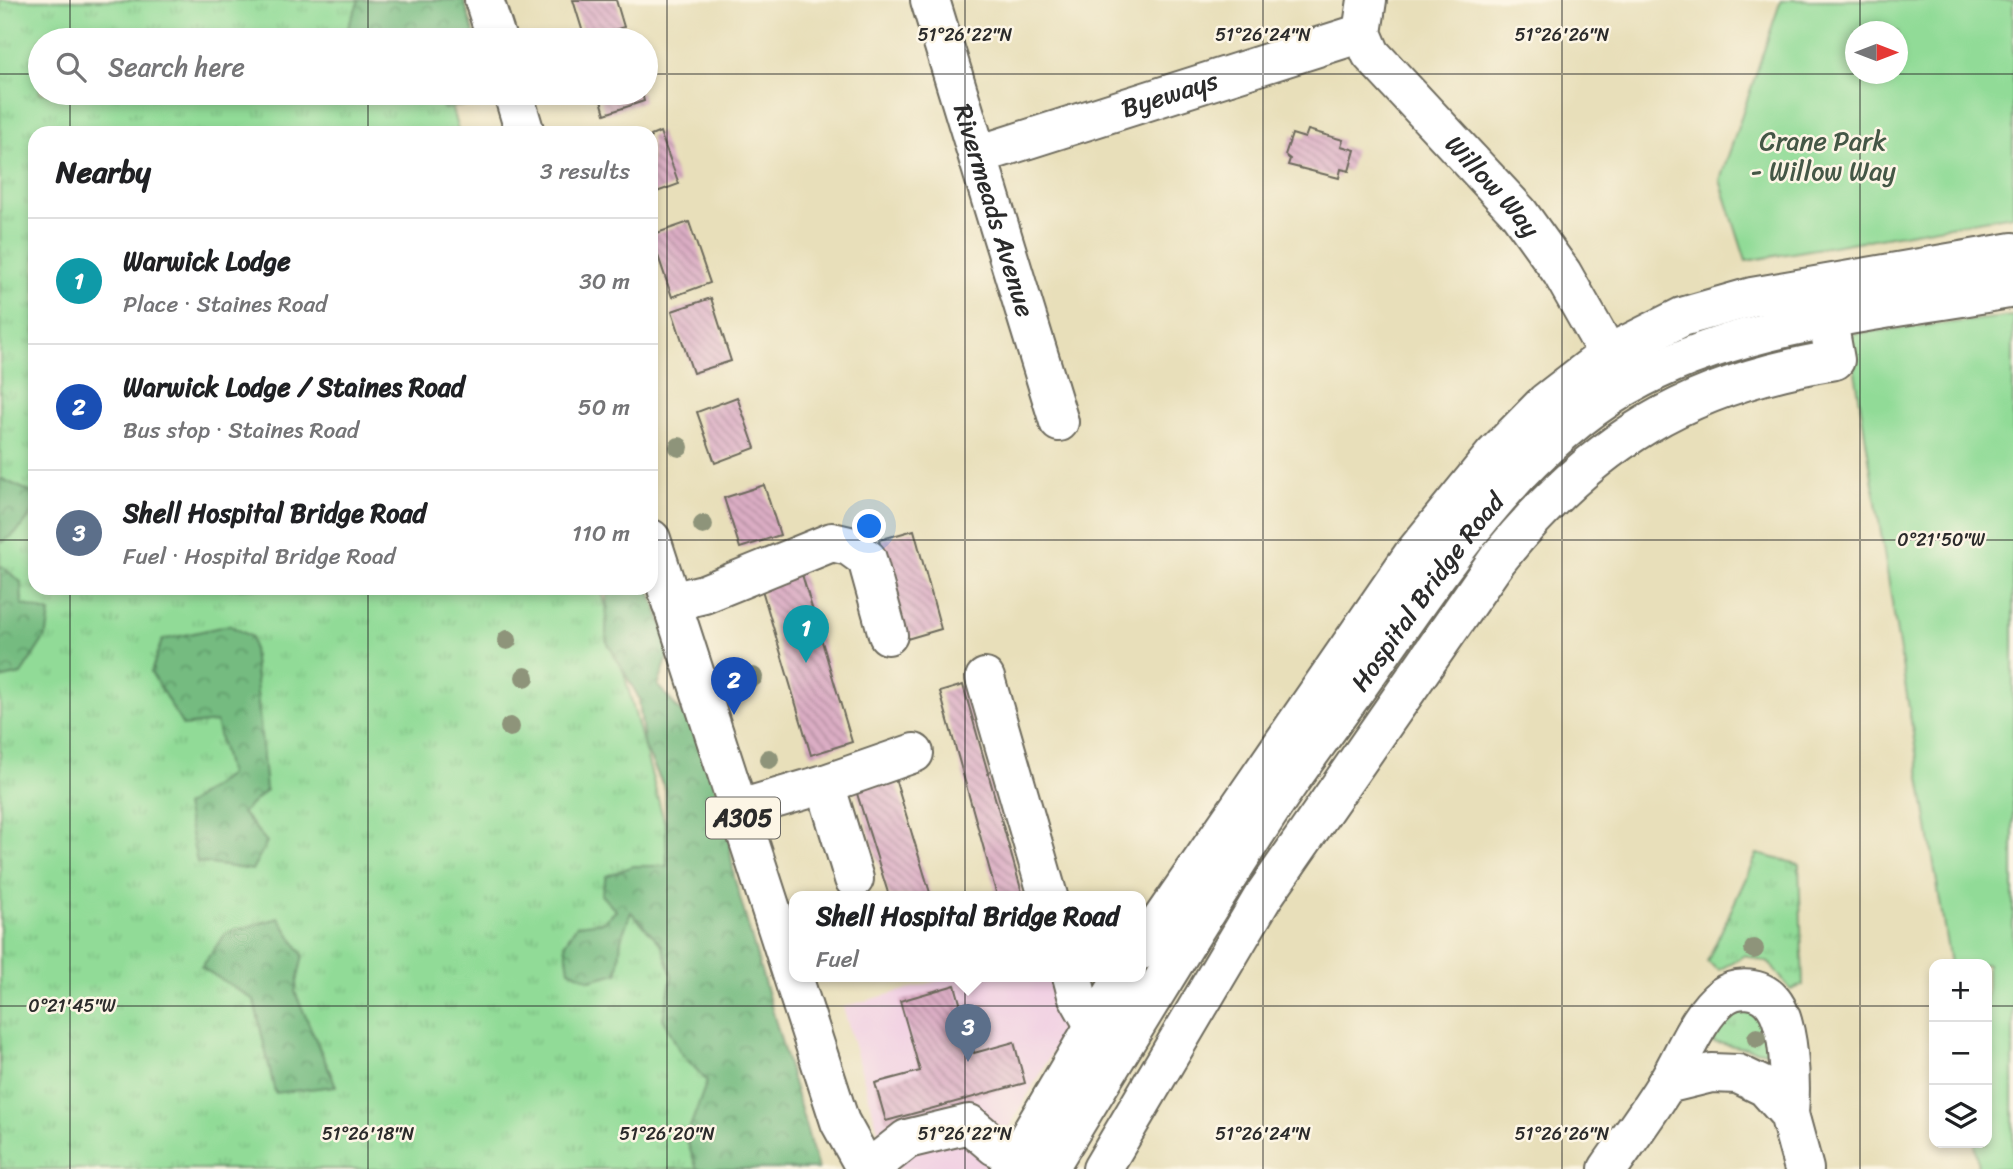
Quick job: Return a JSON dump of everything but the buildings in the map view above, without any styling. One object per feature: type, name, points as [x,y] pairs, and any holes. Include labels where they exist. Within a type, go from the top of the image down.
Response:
[{"type":"main road","points":[[484,0],[493,28]]},
{"type":"main road","name":"Rivermeads Avenue","points":[[930,0],[1059,422]]},
{"type":"main road","name":"Byeways","points":[[978,155],[1364,17]]},
{"type":"main road","name":"Willow Way","points":[[1364,17],[1371,54],[1519,213],[1562,273],[1626,387]]},
{"type":"main road","points":[[517,105],[523,126]]},
{"type":"main road","name":"Hospital Bridge Road","points":[[1025,1165],[1143,1016],[1272,808],[1403,623],[1504,488],[1564,429],[1626,387],[1709,347],[1825,303],[1964,279],[2013,252]]},
{"type":"main road","name":"Hospital Bridge Road","points":[[1964,279],[2013,288]]},
{"type":"main road","name":"Hospital Bridge Road","points":[[1146,943],[1412,556],[1494,454],[1546,402],[1608,354],[1682,317],[1752,298],[1825,303]]},
{"type":"main road","points":[[1102,1169],[1263,897],[1498,559],[1528,521],[1588,463],[1619,440],[1680,405],[1745,378],[1835,359],[1825,303]]},
{"type":"main road","points":[[671,602],[704,594],[832,542],[859,551],[867,559],[888,635]]},
{"type":"main road","name":"A305","points":[[658,561],[740,808],[789,967]]},
{"type":"main road","points":[[985,678],[1047,891]]},
{"type":"main road","points":[[740,808],[825,784],[914,753]]},
{"type":"main road","points":[[825,784],[854,879]]},
{"type":"main road","name":"A305","points":[[793,982],[846,1153],[867,1169]]},
{"type":"main road","points":[[1074,982],[1077,995],[1110,999],[1179,1037]]},
{"type":"main road","points":[[1608,1169],[1666,1084],[1711,1008],[1725,995],[1744,988],[1764,993],[1778,1008],[1790,1072],[1788,1114],[1804,1169]]},
{"type":"main road","points":[[867,1169],[907,1139],[969,1124],[995,1146],[1025,1165],[1110,999]]},
{"type":"main road","points":[[1666,1084],[1711,1073],[1738,1074],[1765,1087],[1788,1114]]},
{"type":"shaded area","points":[[933,982],[1061,982],[1072,1017],[986,1169],[889,1169],[843,1007]]},
{"type":"green space","points":[[0,0],[417,0],[426,28],[28,28],[28,105],[451,105],[457,126],[28,126],[28,595],[603,595],[758,1169],[0,1169]]},
{"type":"green space","points":[[359,0],[464,0],[472,28],[348,28]]},
{"type":"green space","name":"Crane Park - Willow Way","points":[[1781,0],[2013,0],[2013,215],[1746,261],[1720,180]]},
{"type":"green space","points":[[441,105],[469,105],[444,109]]},
{"type":"green space","points":[[2013,316],[2013,1169],[1978,1169],[1976,1148],[1992,1148],[1992,959],[1949,959],[1849,334]]},
{"type":"green space","points":[[0,478],[28,491],[28,518],[0,543]]},
{"type":"green space","points":[[0,565],[21,582],[22,604],[50,613],[47,634],[21,674],[0,679]]},
{"type":"green space","points":[[607,595],[652,595],[671,648],[658,686],[694,727],[726,817],[734,877],[818,1169],[697,1169],[686,1138],[707,1081],[680,1052],[663,1018],[672,976],[662,945],[631,912],[621,939],[618,973],[590,980],[569,970],[565,943],[577,925],[602,922],[616,911],[601,895],[606,876],[633,866],[667,866],[665,789],[644,746],[639,698],[606,640]]},
{"type":"green space","points":[[229,625],[252,637],[266,790],[242,813],[267,842],[252,870],[197,862],[185,806],[229,775],[216,722],[183,726],[151,672],[162,640]]},
{"type":"green space","points":[[1757,854],[1799,864],[1803,985],[1791,990],[1769,963],[1745,955],[1719,970],[1707,962]]},
{"type":"green space","points":[[279,918],[303,955],[295,992],[336,1086],[275,1093],[254,1000],[201,967],[226,933]]},
{"type":"green space","points":[[1733,1002],[1752,1006],[1767,1017],[1767,1052],[1701,1040]]},
{"type":"place","name":"Warwick Lodge","points":[[806,663]]},
{"type":"place","name":"Warwick Lodge / Staines Road","points":[[734,715]]},
{"type":"place","name":"Shell Hospital Bridge Road","points":[[968,1062]]}]
